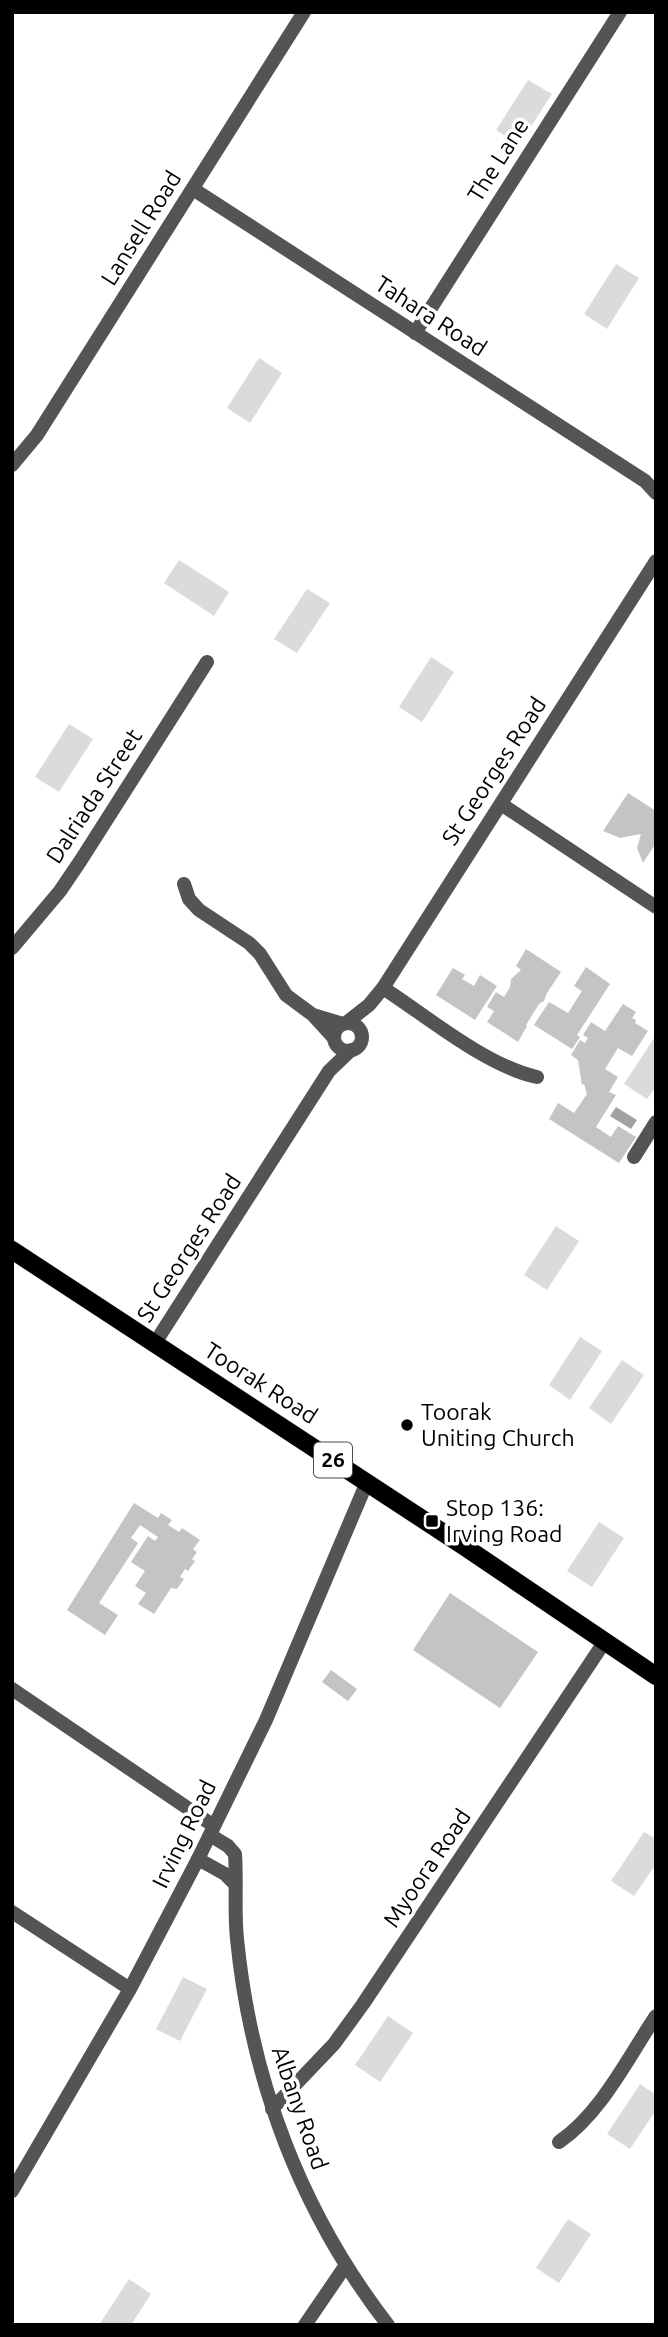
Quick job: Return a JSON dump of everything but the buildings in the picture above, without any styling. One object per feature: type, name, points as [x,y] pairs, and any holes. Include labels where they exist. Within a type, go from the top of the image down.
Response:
[{"type":"main road","name":"Toorak Road","points":[[12,1250],[655,1673]]},
{"type":"street","name":"Lansell Road","points":[[12,466],[37,435],[304,12]]},
{"type":"street","name":"The Lane","points":[[415,333],[620,12]]},
{"type":"street","name":"Tahara Road","points":[[193,189],[651,482],[656,493]]},
{"type":"street","name":"St Georges Road","points":[[344,1023],[369,1004],[383,988],[656,561]]},
{"type":"street","name":"Dalriada Street","points":[[12,948],[60,891],[207,662]]},
{"type":"street","points":[[500,804],[656,907]]},
{"type":"street","points":[[184,884],[189,900],[199,910],[249,943],[260,954],[286,995],[313,1015],[341,1049],[351,1050],[358,1046],[361,1033],[357,1026],[313,1015]]},
{"type":"street","points":[[383,988],[498,1064],[537,1077]]},
{"type":"street","name":"St Georges Road","points":[[361,1033],[369,1004]]},
{"type":"street","points":[[334,1039],[335,1032],[344,1023]]},
{"type":"street","name":"St Georges Road","points":[[328,1070],[334,1039]]},
{"type":"street","name":"St Georges Road","points":[[155,1343],[328,1070],[351,1050]]},
{"type":"street","points":[[634,1157],[656,1122]]},
{"type":"street","name":"Irving Road","points":[[12,2191],[130,1989],[198,1859],[302,1637],[367,1482]]},
{"type":"street","name":"Myoora Road","points":[[272,2109],[334,2044],[363,2004],[605,1641]]},
{"type":"street","points":[[12,1689],[212,1830]]},
{"type":"street","name":"Albany Road","points":[[212,1830],[235,1854],[236,1936],[247,2016],[272,2109],[301,2183],[346,2265],[388,2325]]},
{"type":"street","points":[[198,1859],[219,1870],[234,1883]]},
{"type":"street","points":[[12,1912],[130,1989]]},
{"type":"street","points":[[559,2142],[573,2132],[593,2110],[656,2016]]},
{"type":"street","points":[[305,2325],[346,2265]]},
{"type":"shaded area","points":[[528,80],[552,94],[519,145],[496,130]]},
{"type":"shaded area","points":[[616,264],[639,278],[607,329],[584,314]]},
{"type":"shaded area","points":[[259,358],[282,373],[250,423],[227,408]]},
{"type":"shaded area","points":[[179,560],[229,592],[214,616],[164,583]]},
{"type":"shaded area","points":[[307,589],[330,603],[297,653],[274,639]]},
{"type":"shaded area","points":[[431,657],[454,672],[422,722],[399,707]]},
{"type":"shaded area","points":[[69,724],[93,739],[59,792],[35,777]]},
{"type":"shaded area","points":[[656,1035],[656,1086],[647,1099],[624,1084]]},
{"type":"shaded area","points":[[616,1107],[637,1120],[631,1129],[610,1116]]},
{"type":"shaded area","points":[[556,1226],[579,1241],[547,1290],[524,1275]]},
{"type":"shaded area","points":[[580,1337],[602,1351],[570,1400],[549,1385]]},
{"type":"shaded area","points":[[622,1360],[644,1375],[611,1424],[589,1408]]},
{"type":"shaded area","points":[[599,1522],[624,1538],[592,1587],[567,1571]]},
{"type":"shaded area","points":[[644,1832],[656,1839],[656,1864],[634,1896],[611,1881]]},
{"type":"shaded area","points":[[183,1977],[207,1989],[180,2041],[156,2029]]},
{"type":"shaded area","points":[[388,2016],[413,2033],[380,2082],[355,2065]]},
{"type":"shaded area","points":[[640,2084],[656,2095],[656,2110],[630,2149],[607,2134]]},
{"type":"shaded area","points":[[568,2219],[591,2234],[559,2283],[536,2268]]},
{"type":"shaded area","points":[[129,2279],[151,2294],[131,2325],[99,2325]]},
{"type":"tram line","points":[[12,1254],[656,1681]]},
{"type":"place","name":"Toorak Uniting Church","points":[[407,1425]]},
{"type":"place","name":"Stop 136: Irving Road","points":[[432,1521]]}]
